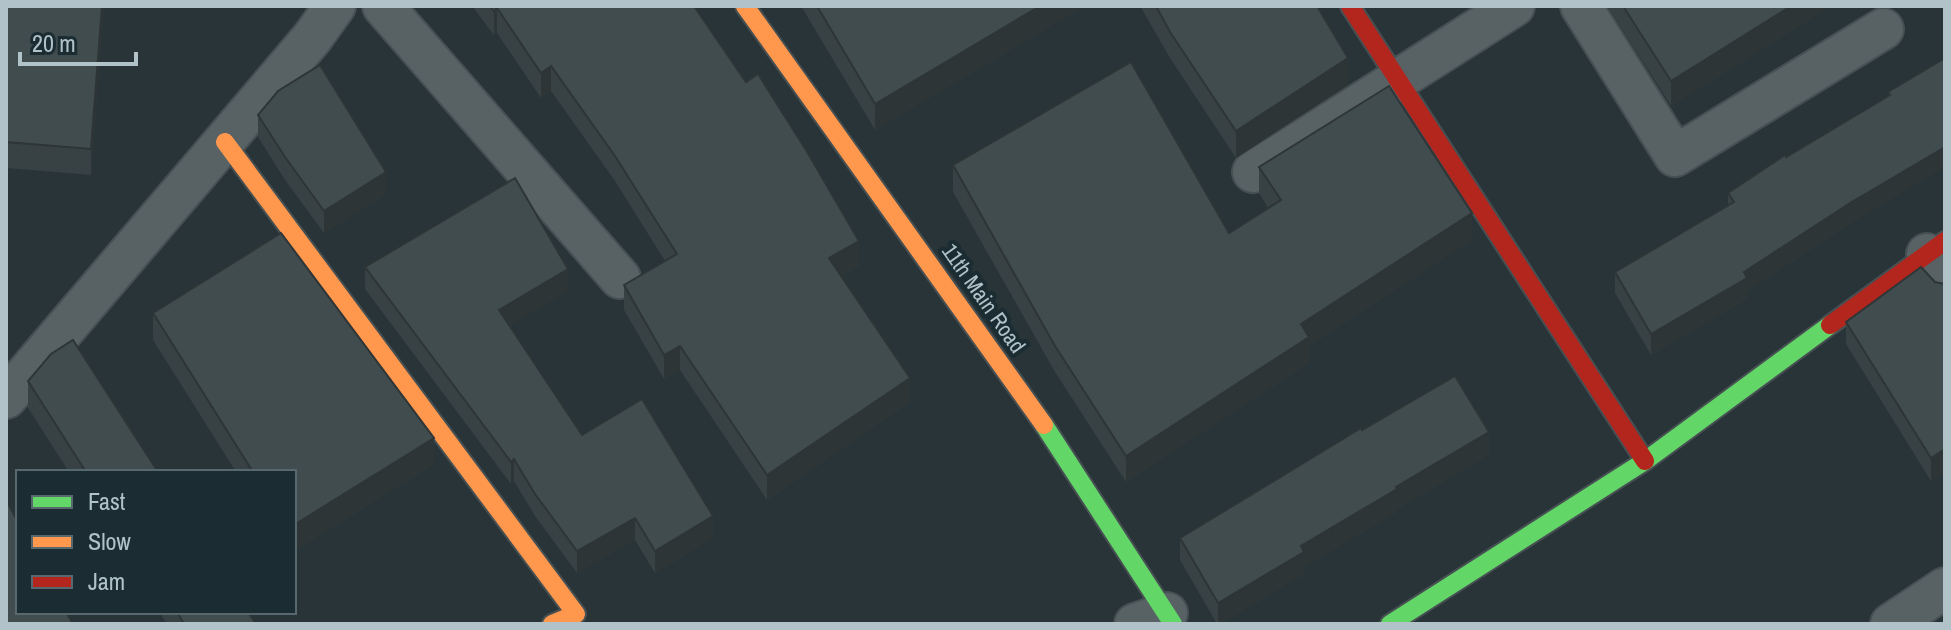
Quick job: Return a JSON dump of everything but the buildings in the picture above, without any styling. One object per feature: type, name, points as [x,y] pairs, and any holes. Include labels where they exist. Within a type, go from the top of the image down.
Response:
[{"type":"street","points":[[6,398],[225,142],[335,6]]},
{"type":"street","points":[[383,6],[620,278]]},
{"type":"street","name":"11th Main Road","points":[[745,6],[1050,434],[1158,620]]},
{"type":"street","points":[[1350,6],[1645,461]]},
{"type":"street","points":[[1253,172],[1514,6]]},
{"type":"street","points":[[1581,6],[1675,156],[1883,29]]},
{"type":"street","points":[[225,142],[576,614],[552,624]]},
{"type":"street","points":[[1390,624],[1645,461],[1939,260]]},
{"type":"street","points":[[1891,624],[1945,588]]},
{"type":"traffic: fast","points":[[1390,624],[1645,461],[1830,325]]},
{"type":"traffic: fast","points":[[1044,425],[1173,624]]},
{"type":"traffic: slow","points":[[745,6],[1044,425]]},
{"type":"traffic: slow","points":[[225,142],[576,614],[552,624]]},
{"type":"traffic: jam","points":[[1350,6],[1645,461]]},
{"type":"traffic: jam","points":[[1830,325],[1945,241]]}]
